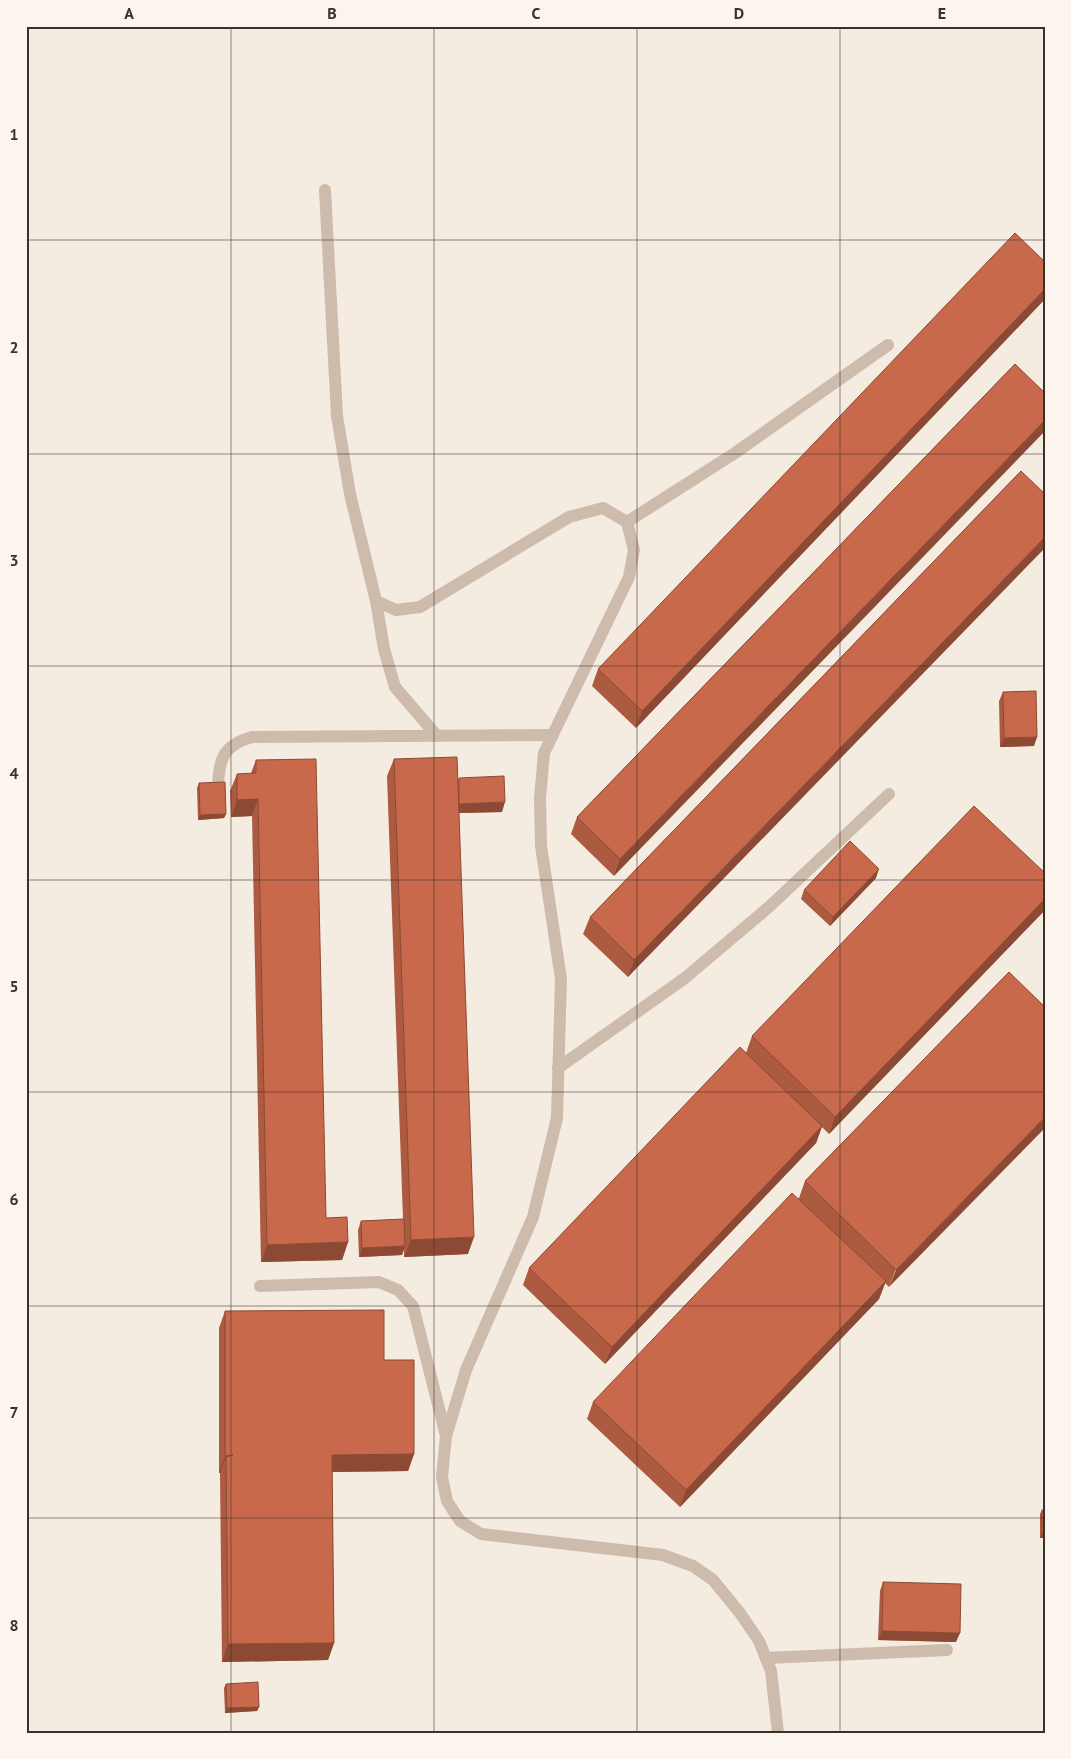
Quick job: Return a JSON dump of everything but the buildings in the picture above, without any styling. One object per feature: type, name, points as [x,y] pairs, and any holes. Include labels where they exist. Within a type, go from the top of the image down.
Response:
[{"type":"lane","points":[[325,190],[337,416],[350,494],[376,600],[384,649],[395,686],[438,736]]},
{"type":"lane","points":[[628,522],[735,453],[888,345]]},
{"type":"lane","points":[[376,600],[396,610],[420,607],[569,517],[602,508],[628,522],[634,550],[629,577],[544,753],[540,808],[541,846],[561,980],[557,1118],[533,1217],[466,1370],[446,1436],[442,1477],[447,1501],[460,1520],[481,1534],[663,1555],[693,1566],[713,1580],[740,1613],[759,1641],[771,1671],[778,1733]]},
{"type":"lane","points":[[218,786],[219,769],[224,754],[230,746],[252,737],[553,735]]},
{"type":"lane","points":[[558,1068],[685,978],[770,906],[889,794]]},
{"type":"lane","points":[[260,1286],[379,1282],[398,1290],[413,1306],[446,1436]]},
{"type":"lane","points":[[766,1658],[947,1650]]}]
